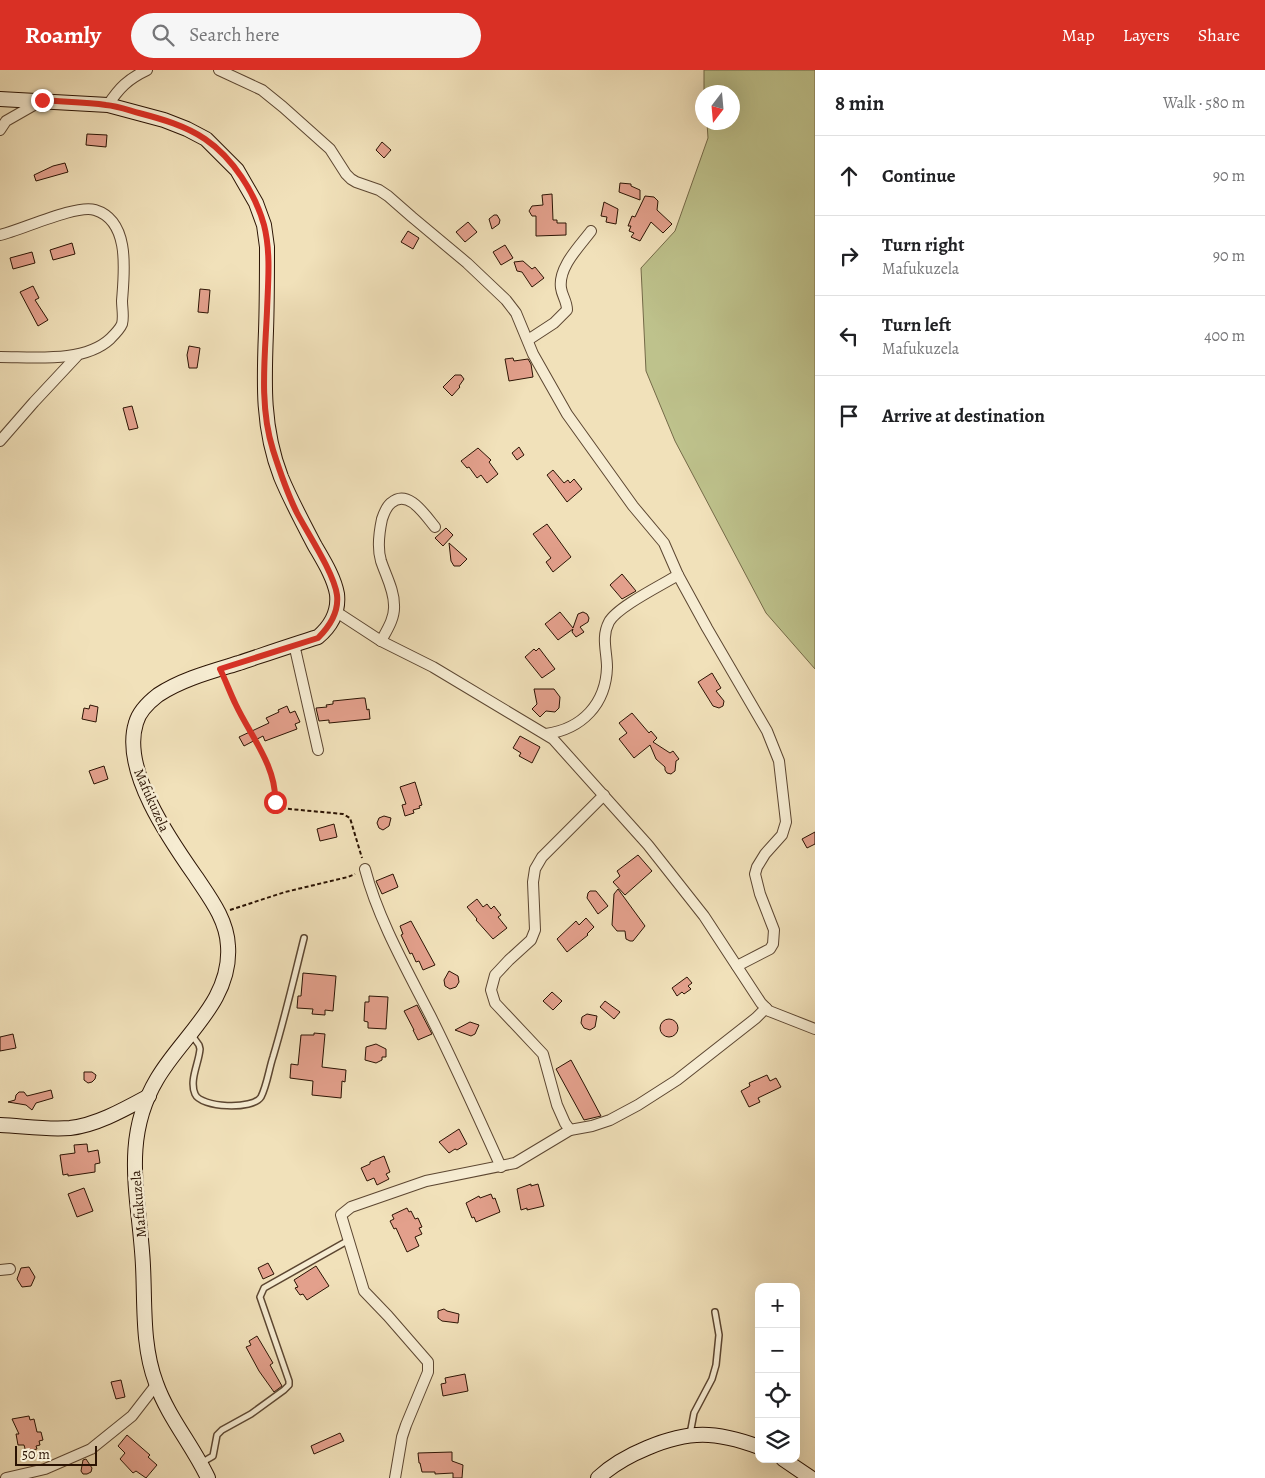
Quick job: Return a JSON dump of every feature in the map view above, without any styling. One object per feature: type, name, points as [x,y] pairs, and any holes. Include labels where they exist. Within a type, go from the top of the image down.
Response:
[{"type":"main road","name":"Mafukuzela","points":[[0,99],[108,105],[164,120],[206,139],[237,170],[256,203],[264,225],[268,247],[264,379],[266,415],[270,440],[281,476],[296,512],[332,579],[337,593],[334,617],[327,629],[318,638],[294,644],[187,680],[160,694],[148,704],[136,722],[133,740],[134,760],[152,806],[172,842],[218,913],[226,932],[228,945],[226,974],[221,988],[208,1012],[190,1033],[156,1080],[149,1096],[140,1119],[133,1170],[142,1254],[148,1356],[156,1385],[208,1478]]},
{"type":"main road","points":[[0,1126],[68,1128],[82,1126],[149,1096]]},
{"type":"main road","points":[[598,1478],[633,1454],[668,1439],[690,1434],[727,1437],[755,1446]]},
{"type":"main road","points":[[789,1463],[811,1478]]},
{"type":"street","points":[[108,105],[118,90],[135,76],[147,70]]},
{"type":"street","points":[[219,70],[262,90],[306,126],[330,149],[351,179],[379,190],[388,196],[473,268],[511,306],[516,313],[533,354],[567,414],[633,506],[664,543],[678,575],[707,628],[767,731],[779,761],[786,822],[782,835],[765,854],[755,874],[760,894],[774,930],[774,938],[770,949],[737,966]]},
{"type":"street","points":[[0,130],[6,121],[42,100]]},
{"type":"street","points":[[0,235],[28,227],[45,219],[88,209],[106,215],[115,226],[124,251],[122,324],[109,340],[77,356],[0,356]]},
{"type":"street","points":[[528,340],[554,323],[567,310],[567,302],[562,295],[560,287],[563,272],[592,230]]},
{"type":"street","points":[[0,441],[77,356]]},
{"type":"street","points":[[381,641],[395,608],[391,588],[381,560],[378,539],[388,504],[396,498],[412,502],[435,527]]},
{"type":"street","points":[[546,734],[570,728],[582,720],[595,707],[604,690],[607,667],[604,643],[609,621],[624,608],[678,575]]},
{"type":"street","points":[[335,611],[381,641],[433,667],[546,734],[564,750],[648,845],[704,916],[761,1004],[769,1011],[815,1030]]},
{"type":"street","points":[[294,644],[318,750]]},
{"type":"street","points":[[570,1130],[557,1105],[543,1054],[495,1003],[491,990],[495,976],[531,940],[535,930],[533,882],[535,869],[542,857],[604,795]]},
{"type":"street","points":[[365,869],[374,896],[398,951],[465,1086],[501,1167]]},
{"type":"street","points":[[395,1478],[402,1437],[428,1372],[428,1362],[364,1291],[340,1215],[351,1207],[426,1181],[515,1163],[570,1130],[610,1120],[677,1080],[766,1008]]},
{"type":"street","points":[[6,1478],[45,1469],[91,1449],[132,1416],[156,1385]]},
{"type":"lane","points":[[190,1033],[200,1049],[193,1080],[194,1091],[198,1099],[211,1104],[229,1106],[258,1101],[284,1023],[304,938]]},
{"type":"lane","points":[[201,1464],[213,1456],[218,1435],[222,1430],[251,1414],[289,1385],[260,1297],[264,1288],[349,1240]]},
{"type":"lane","points":[[690,1434],[694,1413],[712,1379],[716,1365],[719,1335],[716,1312]]},
{"type":"path","points":[[218,913],[285,892],[348,877],[365,869],[350,818],[343,814],[279,808],[275,802],[276,792],[264,755],[236,704],[220,669]]},
{"type":"green space","points":[[704,70],[815,70],[815,669],[766,613],[675,441],[646,371],[641,268],[675,231],[708,138],[707,130],[740,130],[740,85],[704,85]]},
{"type":"building","points":[[87,134],[107,135],[106,147],[86,145]]},
{"type":"building","points":[[382,142],[391,150],[384,158],[376,150]]},
{"type":"building","points":[[65,163],[68,172],[36,181],[34,175],[53,166]]},
{"type":"building","points":[[620,183],[631,184],[631,186],[640,190],[640,200],[619,192]]},
{"type":"building","points":[[552,194],[553,220],[557,220],[557,223],[566,223],[566,235],[536,236],[536,216],[532,216],[529,211],[532,206],[543,205],[542,195]]},
{"type":"building","points":[[645,196],[654,197],[658,201],[657,210],[672,224],[663,233],[651,222],[640,241],[631,237],[634,233],[629,231],[631,226],[628,226],[632,216],[635,217]]},
{"type":"building","points":[[604,202],[618,209],[616,224],[606,222],[607,217],[601,216]]},
{"type":"building","points":[[497,215],[500,220],[499,224],[492,229],[489,219]]},
{"type":"building","points":[[468,222],[477,232],[465,242],[456,232]]},
{"type":"building","points":[[408,231],[419,238],[413,249],[401,242]]},
{"type":"building","points":[[72,243],[75,254],[53,260],[50,250]]},
{"type":"building","points":[[505,245],[513,258],[501,265],[493,252]]},
{"type":"building","points":[[32,252],[35,263],[13,269],[10,258]]},
{"type":"building","points":[[523,261],[532,269],[535,267],[544,278],[532,287],[522,272],[517,271],[514,262]]},
{"type":"building","points":[[33,286],[39,298],[35,300],[48,320],[38,326],[20,292]]},
{"type":"building","points":[[200,289],[210,290],[208,313],[198,312]]},
{"type":"building","points":[[189,346],[200,348],[197,368],[189,368],[187,355]]},
{"type":"building","points":[[513,358],[514,361],[528,359],[531,364],[533,377],[509,381],[505,359]]},
{"type":"building","points":[[455,375],[461,375],[464,379],[452,396],[443,387]]},
{"type":"building","points":[[132,406],[138,428],[129,430],[123,408]]},
{"type":"building","points":[[519,447],[524,455],[517,460],[512,453]]},
{"type":"building","points":[[478,448],[491,460],[489,462],[498,474],[487,483],[481,475],[477,478],[469,467],[467,468],[461,461]]},
{"type":"building","points":[[553,470],[564,483],[568,480],[570,483],[574,479],[582,489],[567,502],[547,475]]},
{"type":"building","points":[[547,524],[571,557],[553,572],[546,562],[551,558],[533,534]]},
{"type":"building","points":[[446,528],[453,535],[443,546],[435,538]]},
{"type":"building","points":[[449,543],[467,559],[460,566],[454,566],[451,561]]},
{"type":"building","points":[[622,574],[636,591],[622,599],[610,585]]},
{"type":"building","points":[[560,612],[573,628],[578,614],[583,612],[587,614],[588,622],[580,627],[584,632],[576,637],[572,632],[573,629],[558,640],[545,624]]},
{"type":"building","points":[[539,648],[555,669],[542,678],[525,657],[534,649],[536,651]]},
{"type":"building","points":[[712,673],[721,688],[716,691],[724,701],[723,706],[719,708],[713,706],[698,682]]},
{"type":"building","points":[[534,689],[554,689],[560,697],[559,708],[555,712],[546,711],[540,717],[532,709],[537,704]]},
{"type":"building","points":[[365,698],[370,719],[329,723],[329,720],[319,721],[316,708],[327,707],[326,705],[333,704],[333,701]]},
{"type":"building","points":[[90,705],[98,707],[96,722],[82,719],[84,708],[89,709]]},
{"type":"building","points":[[287,706],[290,713],[295,711],[300,722],[295,724],[297,729],[265,741],[263,736],[244,746],[239,737],[269,723],[266,718]]},
{"type":"building","points":[[632,713],[649,733],[651,731],[657,738],[653,742],[670,753],[673,751],[679,759],[676,761],[675,771],[671,774],[667,773],[665,767],[656,759],[650,745],[634,758],[619,739],[627,733],[619,723]]},
{"type":"building","points":[[520,736],[540,747],[532,763],[519,756],[521,753],[513,748]]},
{"type":"building","points":[[104,766],[108,779],[94,784],[89,771]]},
{"type":"building","points":[[415,782],[422,805],[419,806],[420,808],[413,810],[414,813],[405,816],[402,805],[406,804],[400,787]]},
{"type":"building","points":[[384,816],[391,818],[389,826],[383,830],[379,828],[377,823],[379,818]]},
{"type":"building","points":[[334,824],[337,837],[320,841],[317,829]]},
{"type":"building","points":[[815,832],[815,844],[807,848],[802,839]]},
{"type":"building","points":[[638,855],[652,871],[625,895],[613,882],[620,876],[617,871]]},
{"type":"building","points":[[393,874],[398,887],[382,894],[376,881]]},
{"type":"building","points":[[618,889],[645,926],[633,941],[626,939],[625,931],[617,931],[612,925],[614,894]]},
{"type":"building","points":[[590,891],[596,891],[608,906],[598,914],[587,898]]},
{"type":"building","points":[[477,899],[483,907],[487,904],[491,909],[494,906],[501,915],[498,917],[507,928],[493,939],[467,907]]},
{"type":"building","points":[[586,918],[594,927],[588,935],[567,952],[557,939],[576,921],[579,925]]},
{"type":"building","points":[[411,921],[435,965],[423,970],[419,961],[416,962],[412,953],[410,954],[401,935],[403,934],[400,926]]},
{"type":"building","points":[[449,971],[458,976],[459,982],[456,987],[450,989],[445,986],[444,980]]},
{"type":"building","points":[[303,973],[336,976],[333,1011],[325,1010],[325,1015],[312,1014],[313,1009],[297,1008],[298,996],[301,996]]},
{"type":"building","points":[[687,977],[692,983],[688,986],[691,989],[677,996],[672,988]]},
{"type":"building","points":[[552,992],[562,1001],[553,1010],[543,1001]]},
{"type":"building","points":[[369,996],[388,997],[386,1029],[368,1028],[368,1022],[364,1021],[365,1002],[369,1002]]},
{"type":"building","points":[[605,1001],[620,1012],[614,1019],[600,1007]]},
{"type":"building","points":[[417,1005],[432,1034],[418,1040],[404,1011]]},
{"type":"building","points":[[587,1014],[597,1016],[595,1027],[590,1030],[584,1028],[581,1023],[582,1017]]},
{"type":"building","points":[[669,1019],[675,1022],[678,1028],[675,1034],[669,1037],[663,1034],[660,1028],[663,1022]]},
{"type":"building","points":[[470,1022],[479,1025],[475,1034],[471,1036],[455,1030]]},
{"type":"building","points":[[314,1033],[325,1034],[322,1067],[346,1070],[345,1082],[342,1081],[341,1098],[312,1095],[313,1081],[290,1078],[291,1064],[298,1065],[301,1035],[314,1035]]},
{"type":"building","points":[[13,1034],[16,1048],[0,1051],[0,1037]]},
{"type":"building","points":[[376,1044],[386,1049],[386,1057],[382,1057],[382,1060],[376,1063],[365,1060],[366,1047]]},
{"type":"building","points":[[571,1060],[601,1116],[584,1120],[556,1069]]},
{"type":"building","points":[[84,1072],[92,1072],[96,1075],[95,1079],[88,1083],[84,1080]]},
{"type":"building","points":[[767,1075],[770,1081],[776,1078],[781,1087],[758,1098],[760,1102],[749,1107],[741,1091],[750,1086],[749,1083]]},
{"type":"building","points":[[51,1090],[53,1098],[36,1103],[32,1110],[26,1105],[8,1102],[15,1100],[19,1092],[24,1092],[27,1096]]},
{"type":"building","points":[[459,1129],[467,1144],[449,1153],[439,1142]]},
{"type":"building","points":[[87,1144],[88,1152],[98,1150],[100,1163],[95,1164],[95,1172],[63,1175],[60,1155],[75,1153],[74,1145]]},
{"type":"building","points":[[384,1156],[390,1172],[386,1174],[389,1179],[377,1185],[374,1178],[367,1181],[361,1168]]},
{"type":"building","points":[[531,1184],[531,1186],[538,1184],[544,1206],[521,1210],[517,1189]]},
{"type":"building","points":[[84,1188],[93,1211],[77,1217],[68,1194]]},
{"type":"building","points":[[491,1194],[493,1199],[495,1198],[500,1212],[476,1222],[474,1217],[472,1218],[466,1203],[479,1196],[480,1198]]},
{"type":"building","points":[[407,1208],[415,1219],[418,1218],[422,1227],[419,1228],[422,1234],[415,1237],[419,1246],[407,1252],[396,1228],[394,1229],[390,1221],[394,1219],[392,1215]]},
{"type":"building","points":[[268,1263],[274,1274],[263,1279],[258,1268]]},
{"type":"building","points":[[316,1266],[329,1286],[307,1300],[295,1288],[298,1287],[294,1280]]},
{"type":"building","points":[[29,1267],[35,1277],[31,1286],[22,1287],[17,1279],[21,1268]]},
{"type":"building","points":[[444,1309],[459,1314],[458,1323],[442,1321],[438,1318],[438,1311]]},
{"type":"building","points":[[257,1336],[273,1363],[270,1365],[282,1386],[274,1392],[259,1371],[246,1347],[251,1345],[249,1341]]},
{"type":"building","points":[[465,1374],[468,1391],[443,1396],[441,1384],[446,1383],[445,1378]]},
{"type":"building","points":[[121,1380],[125,1397],[116,1399],[111,1382]]},
{"type":"building","points":[[29,1416],[30,1420],[34,1419],[37,1432],[41,1432],[43,1440],[39,1441],[40,1445],[36,1446],[37,1449],[26,1452],[24,1445],[18,1445],[16,1434],[19,1434],[12,1419]]},
{"type":"building","points":[[340,1433],[344,1441],[314,1454],[311,1446]]},
{"type":"building","points":[[127,1435],[150,1455],[148,1457],[157,1465],[146,1478],[136,1471],[133,1473],[120,1459],[125,1453],[118,1446]]},
{"type":"building","points":[[452,1452],[452,1461],[463,1465],[462,1478],[453,1478],[453,1473],[435,1474],[435,1472],[422,1472],[418,1453]]},
{"type":"building","points":[[86,1459],[92,1468],[91,1472],[83,1474],[81,1471],[83,1460]]},
{"type":"route","points":[[42,100],[108,105],[164,120],[206,139],[237,170],[256,203],[264,225],[268,247],[268,290],[264,379],[266,415],[270,440],[281,476],[296,512],[332,579],[337,593],[334,617],[327,629],[318,638],[294,644],[220,669],[245,723],[264,755],[276,792],[275,802]]}]
